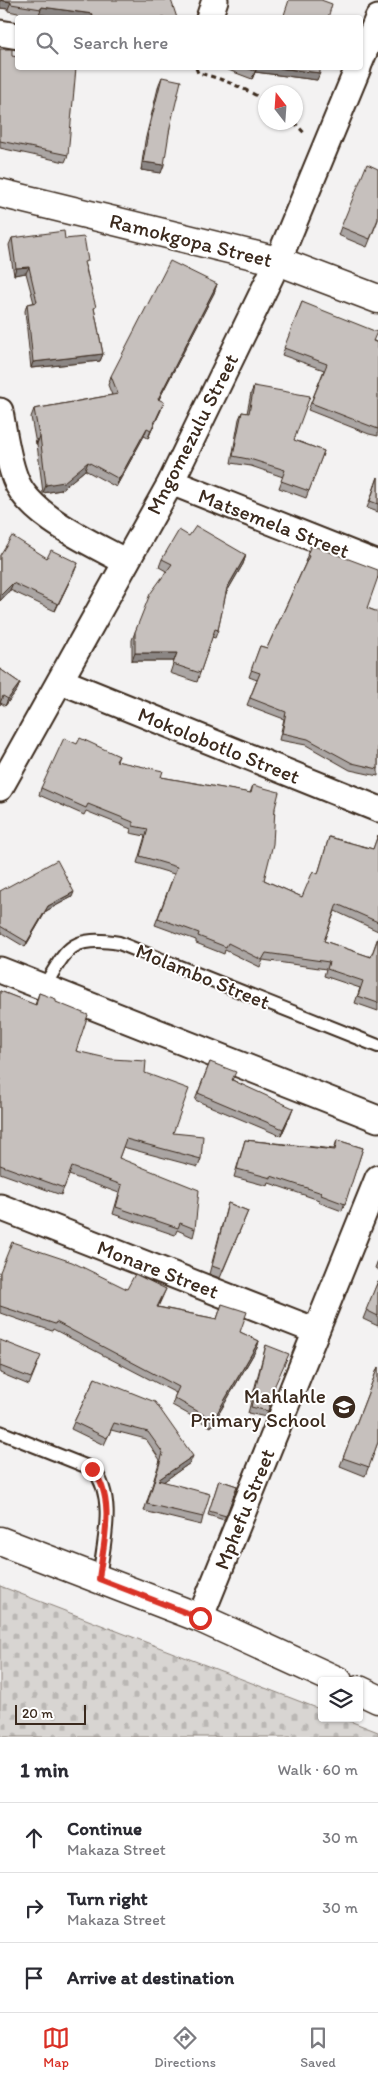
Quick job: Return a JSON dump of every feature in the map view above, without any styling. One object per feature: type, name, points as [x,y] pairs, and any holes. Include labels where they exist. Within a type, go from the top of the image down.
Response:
[{"type":"street","points":[[210,15],[215,0]]},
{"type":"street","points":[[369,50],[378,18]]},
{"type":"street","points":[[0,33],[15,36]]},
{"type":"street","name":"Mngomezulu Street","points":[[0,788],[170,482],[278,261],[357,70]]},
{"type":"street","name":"Ramokgopa Street","points":[[0,193],[278,261],[378,299]]},
{"type":"street","points":[[0,411],[15,479],[28,500],[51,520],[126,562]]},
{"type":"street","name":"Matsemela Street","points":[[170,482],[378,564]]},
{"type":"street","name":"Mokolobotlo Street","points":[[61,680],[378,809]]},
{"type":"street","points":[[0,970],[378,1119]]},
{"type":"street","name":"Mphefu Street","points":[[200,1618],[378,1178]]},
{"type":"street","name":"Monare Street","points":[[0,1207],[316,1331]]},
{"type":"street","points":[[0,1541],[200,1618],[329,1677]]},
{"type":"street","points":[[363,1692],[378,1699]]},
{"type":"lane","name":"Molambo Street","points":[[44,987],[66,951],[80,942],[97,939],[119,943],[378,1046]]},
{"type":"lane","points":[[0,1432],[92,1469],[101,1480],[106,1494],[106,1520],[99,1579]]},
{"type":"path","points":[[197,70],[198,73],[211,76],[258,96]]},
{"type":"green space","points":[[0,1586],[318,1708],[318,1722],[352,1722],[378,1732],[378,1737],[0,1737]]},
{"type":"building","points":[[0,0],[171,0],[176,15],[93,15],[42,7],[41,9],[11,4],[11,2]]},
{"type":"building","points":[[289,0],[321,0],[332,4],[329,15],[284,15]]},
{"type":"building","points":[[0,49],[12,49],[12,56],[15,56],[15,70],[76,70],[68,155],[0,141]]},
{"type":"building","points":[[295,70],[320,70],[320,73]]},
{"type":"building","points":[[162,77],[181,81],[170,127],[164,165],[143,162]]},
{"type":"building","points":[[367,164],[378,169],[378,219],[370,239],[341,227]]},
{"type":"building","points":[[64,231],[65,239],[84,237],[88,261],[84,262],[96,307],[94,308],[103,354],[33,362],[27,304],[37,302],[29,267],[16,268],[12,238]]},
{"type":"building","points":[[170,261],[217,284],[158,399],[164,402],[151,430],[147,428],[119,479],[88,462],[64,482],[46,485],[40,436],[34,409],[118,394],[111,376]]},
{"type":"building","points":[[302,302],[377,332],[373,341],[378,343],[378,429],[311,403],[327,364],[284,348]]},
{"type":"building","points":[[254,386],[310,396],[294,440],[324,451],[309,491],[281,481],[285,470],[233,456],[242,412],[249,413]]},
{"type":"building","points":[[378,477],[378,504],[370,501]]},
{"type":"building","points":[[196,526],[246,555],[227,588],[218,630],[215,629],[200,673],[173,664],[177,653],[135,653],[135,632],[150,594],[172,564],[162,559],[179,530],[189,536]]},
{"type":"building","points":[[12,536],[47,558],[51,550],[78,563],[58,604],[13,583],[0,596],[0,555]]},
{"type":"building","points":[[311,545],[378,570],[378,577],[367,608],[378,612],[378,769],[352,763],[308,739],[282,733],[286,712],[250,698],[260,673],[251,670],[260,646],[267,648],[309,556],[307,555]]},
{"type":"building","points":[[0,669],[20,683],[8,699],[3,696],[0,703]]},
{"type":"building","points":[[64,738],[77,744],[80,738],[119,756],[116,761],[163,771],[161,777],[251,793],[253,785],[279,792],[275,808],[273,844],[264,880],[302,897],[313,871],[318,874],[329,837],[373,849],[378,835],[378,922],[337,904],[324,941],[371,957],[378,938],[378,1003],[358,996],[363,981],[327,969],[329,962],[266,953],[262,960],[228,943],[226,947],[198,936],[199,933],[158,918],[177,867],[140,856],[148,829],[133,826],[133,822],[88,804],[86,808],[41,788]]},
{"type":"building","points":[[57,860],[74,892],[48,906],[27,942],[0,926],[0,891]]},
{"type":"building","points":[[0,991],[36,1005],[39,993],[88,1015],[76,1051],[111,1059],[146,1061],[145,1073],[189,1089],[173,1133],[203,1136],[201,1159],[126,1139],[119,1158],[199,1190],[195,1229],[180,1223],[178,1228],[116,1207],[122,1185],[72,1167],[64,1188],[0,1165]]},
{"type":"building","points":[[210,1062],[236,1072],[232,1080],[293,1108],[283,1129],[198,1093]]},
{"type":"building","points":[[245,1140],[335,1150],[337,1140],[363,1148],[345,1204],[321,1195],[322,1193],[271,1176],[271,1178],[237,1169]]},
{"type":"building","points":[[228,1203],[248,1211],[223,1270],[212,1266]]},
{"type":"building","points":[[12,1242],[72,1262],[127,1289],[135,1274],[166,1289],[157,1307],[217,1319],[222,1304],[247,1312],[240,1332],[259,1341],[213,1420],[174,1398],[179,1387],[56,1322],[55,1324],[0,1306],[0,1272]]},
{"type":"building","points":[[378,1281],[378,1316],[366,1310]]},
{"type":"building","points":[[0,1340],[41,1356],[31,1378],[0,1366]]},
{"type":"building","points":[[266,1345],[289,1354],[275,1385],[268,1411],[251,1407]]},
{"type":"building","points":[[378,1367],[378,1442],[369,1467],[343,1458]]},
{"type":"building","points":[[95,1378],[155,1402],[193,1456],[158,1480],[210,1494],[203,1517],[147,1504],[163,1453],[148,1432],[114,1423],[107,1438],[74,1422]]},
{"type":"building","points":[[219,1480],[237,1486],[226,1516],[209,1511]]},
{"type":"place","name":"Mahlahle Primary School","points":[[344,1407]]},
{"type":"route","points":[[92,1469],[101,1480],[106,1494],[106,1520],[99,1579],[200,1618]]}]
